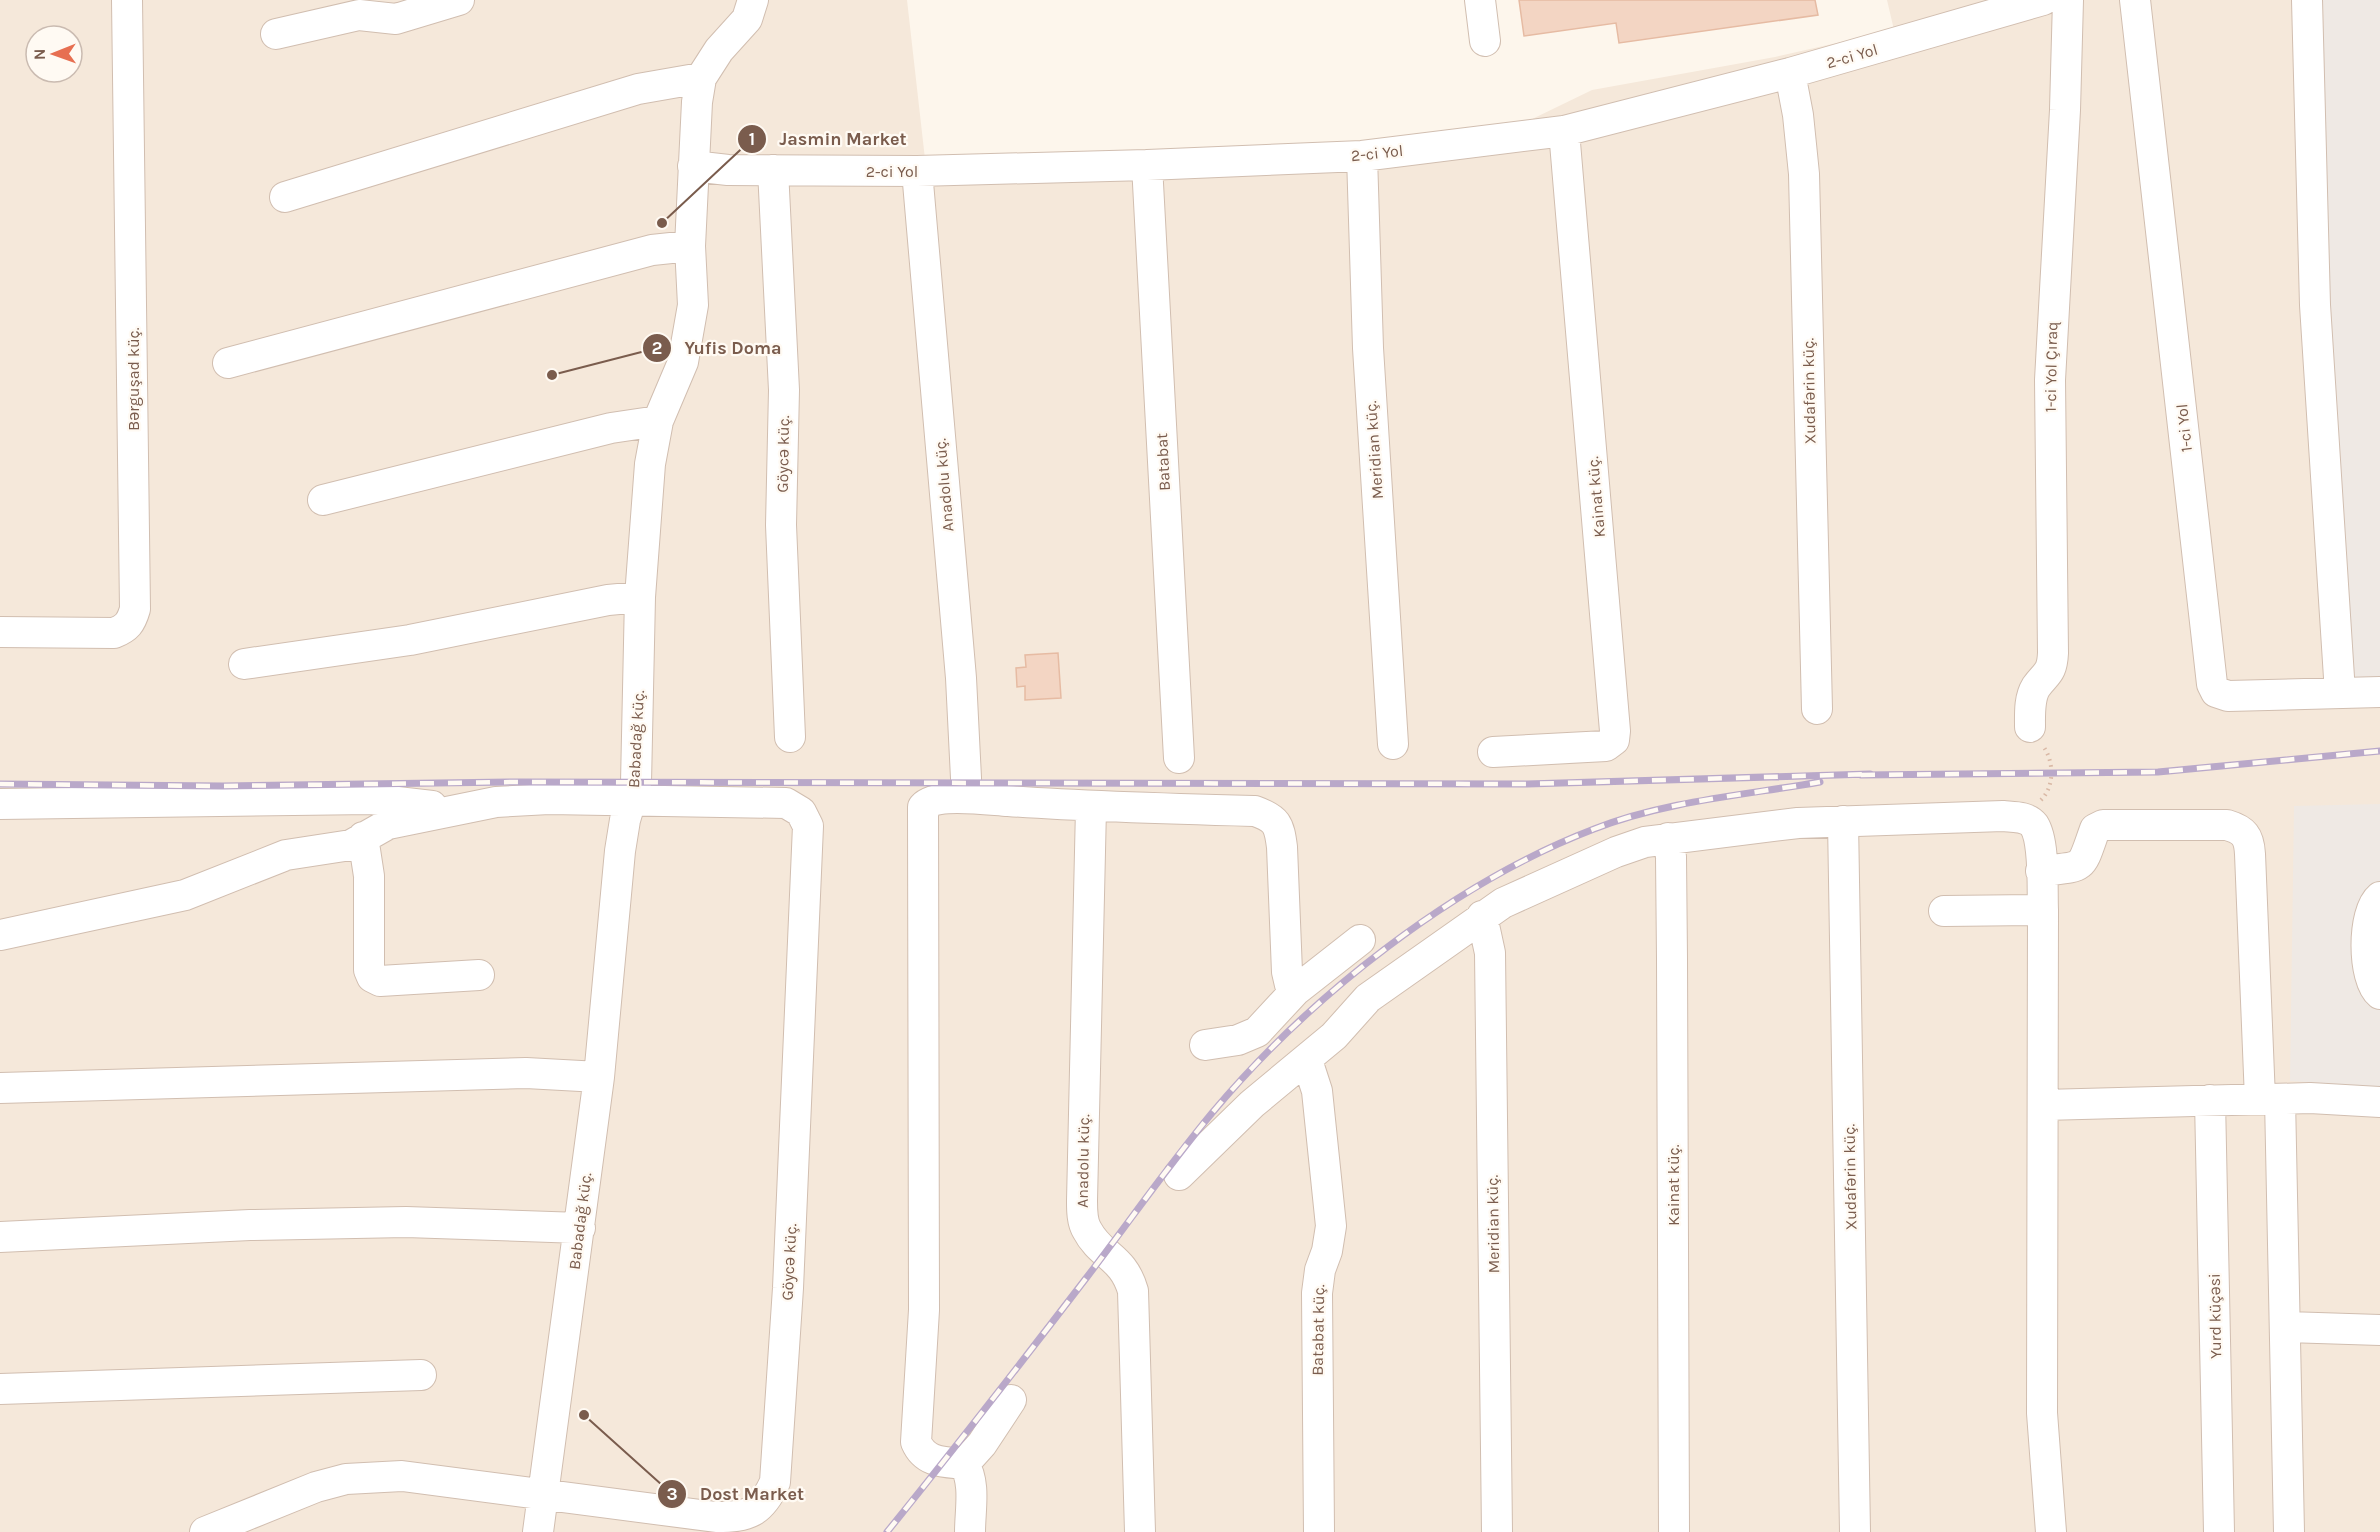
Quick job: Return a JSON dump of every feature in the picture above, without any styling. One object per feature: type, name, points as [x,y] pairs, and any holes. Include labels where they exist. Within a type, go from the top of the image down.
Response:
[{"type":"street","name":"Bərguşad küç.","points":[[0,632],[114,633],[125,629],[132,621],[135,609],[127,0]]},
{"type":"street","points":[[276,34],[359,15],[396,19],[459,0]]},
{"type":"street","name":"Babadağ küç.","points":[[538,1532],[599,1077],[620,851],[638,766],[640,597],[650,464],[658,421],[676,384],[690,334],[693,305],[690,246],[693,166],[701,78],[719,50],[747,19],[753,0]]},
{"type":"street","points":[[1480,0],[1485,41]]},
{"type":"street","name":"2-ci Yol","points":[[693,166],[773,170],[917,171],[1362,156],[1564,131],[1790,73],[2043,0]]},
{"type":"street","name":"1-ci Yol Çıraq","points":[[2030,727],[2031,702],[2036,688],[2048,676],[2054,653],[2050,380],[2065,111],[2068,0]]},
{"type":"street","name":"1-ci Yol","points":[[2135,0],[2212,684],[2216,692],[2228,696],[2380,692]]},
{"type":"street","points":[[2307,0],[2315,305],[2340,693]]},
{"type":"street","name":"Xudafərin küç.","points":[[1790,73],[1798,115],[1804,174],[1817,710]]},
{"type":"street","points":[[285,197],[638,89],[701,78]]},
{"type":"street","name":"Kainat küç.","points":[[1493,752],[1606,746],[1614,740],[1564,131]]},
{"type":"street","name":"Meridian küç.","points":[[1362,156],[1369,360],[1393,744]]},
{"type":"street","name":"Batabat","points":[[1147,165],[1179,758]]},
{"type":"street","name":"Göycə küç.","points":[[773,170],[784,390],[781,525],[790,737]]},
{"type":"street","name":"Anadolu küç.","points":[[917,171],[961,678],[967,798]]},
{"type":"street","points":[[228,363],[652,250],[690,246]]},
{"type":"street","points":[[323,500],[611,428],[658,421]]},
{"type":"street","points":[[244,664],[410,640],[608,600],[640,597]]},
{"type":"street","points":[[970,1532],[969,1472],[964,1464],[929,1459],[921,1454],[916,1442],[924,1287],[923,807],[932,801],[967,798],[1091,808],[1255,812],[1272,817],[1279,828],[1282,846],[1287,972],[1290,985],[1295,991]]},
{"type":"street","points":[[0,935],[185,895],[286,855],[351,845],[388,824],[496,802],[631,799]]},
{"type":"street","name":"Göycə küç.","points":[[205,1532],[316,1487],[346,1479],[402,1476],[671,1512],[734,1517],[751,1513],[766,1502],[775,1482],[788,1288],[809,845],[808,826],[801,812],[786,803],[631,799]]},
{"type":"street","points":[[0,804],[371,800],[460,810]]},
{"type":"street","name":"Anadolu küç.","points":[[1091,808],[1082,1201],[1086,1230],[1105,1253],[1120,1263],[1133,1291],[1140,1532]]},
{"type":"street","points":[[1179,1175],[1252,1104],[1307,1060],[1368,998],[1503,903],[1616,852],[1645,842],[1668,838],[1798,823],[2003,816],[2024,818],[2034,825],[2040,848],[2043,910],[2042,1413],[2051,1532]]},
{"type":"street","name":"Xudafərin küç.","points":[[1843,821],[1855,1532]]},
{"type":"street","points":[[2041,872],[2075,868],[2084,861],[2095,829],[2103,825],[2227,825],[2242,830],[2249,840],[2287,1327],[2289,1532]]},
{"type":"street","points":[[363,837],[369,876],[369,970],[372,977],[380,981],[479,975]]},
{"type":"street","name":"Kainat küç.","points":[[1668,838],[1672,947],[1674,1532]]},
{"type":"street","points":[[2380,897],[2370,911],[2367,965],[2373,988],[2380,994]]},
{"type":"street","points":[[1944,911],[2043,910]]},
{"type":"street","name":"Meridian küç.","points":[[1482,916],[1490,953],[1497,1532]]},
{"type":"street","points":[[1204,1045],[1238,1040],[1257,1032],[1295,991],[1360,940]]},
{"type":"street","name":"Batabat küç.","points":[[1307,1060],[1317,1091],[1330,1226],[1327,1251],[1320,1270],[1317,1293],[1319,1532]]},
{"type":"street","points":[[0,1088],[526,1072],[599,1077]]},
{"type":"street","points":[[2044,1105],[2270,1099],[2380,1102]]},
{"type":"street","name":"Yurd küçəsi","points":[[2210,1100],[2219,1532]]},
{"type":"street","points":[[0,1237],[250,1225],[384,1222],[580,1228]]},
{"type":"street","points":[[2287,1327],[2380,1330]]},
{"type":"street","points":[[0,1389],[421,1375]]},
{"type":"street","points":[[964,1464],[982,1444],[1011,1400]]},
{"type":"path","points":[[2024,818],[2046,795],[2050,783],[2051,762],[2030,727]]},
{"type":"shaded area","points":[[0,0],[907,0],[925,159],[1320,145],[1524,123],[1592,90],[1775,57],[1894,30],[1887,0],[2380,0],[2380,1532],[0,1532]]},
{"type":"shaded area","points":[[2323,0],[2380,0],[2380,679],[2352,681],[2328,255]]},
{"type":"shaded area","points":[[2380,804],[2380,1087],[2290,1081],[2294,806]]},
{"type":"building","points":[[1519,0],[1815,0],[1818,15],[1619,43],[1616,23],[1524,36]]},
{"type":"building","points":[[1058,653],[1061,698],[1025,700],[1025,686],[1017,687],[1016,668],[1026,667],[1025,655]]},
{"type":"railway","points":[[1861,775],[2158,772],[2380,751]]},
{"type":"railway","points":[[0,784],[223,786],[517,782],[1527,784],[1870,774]]},
{"type":"railway","points":[[887,1532],[1013,1373],[1212,1113],[1250,1070],[1338,986],[1386,948],[1488,880],[1541,852],[1594,829],[1621,819],[1677,805],[1820,782]]},
{"type":"place","name":"Jasmin Market","points":[[662,223]]},
{"type":"place","name":"Yufis Doma","points":[[552,375]]},
{"type":"place","name":"Dost Market","points":[[584,1415]]}]
